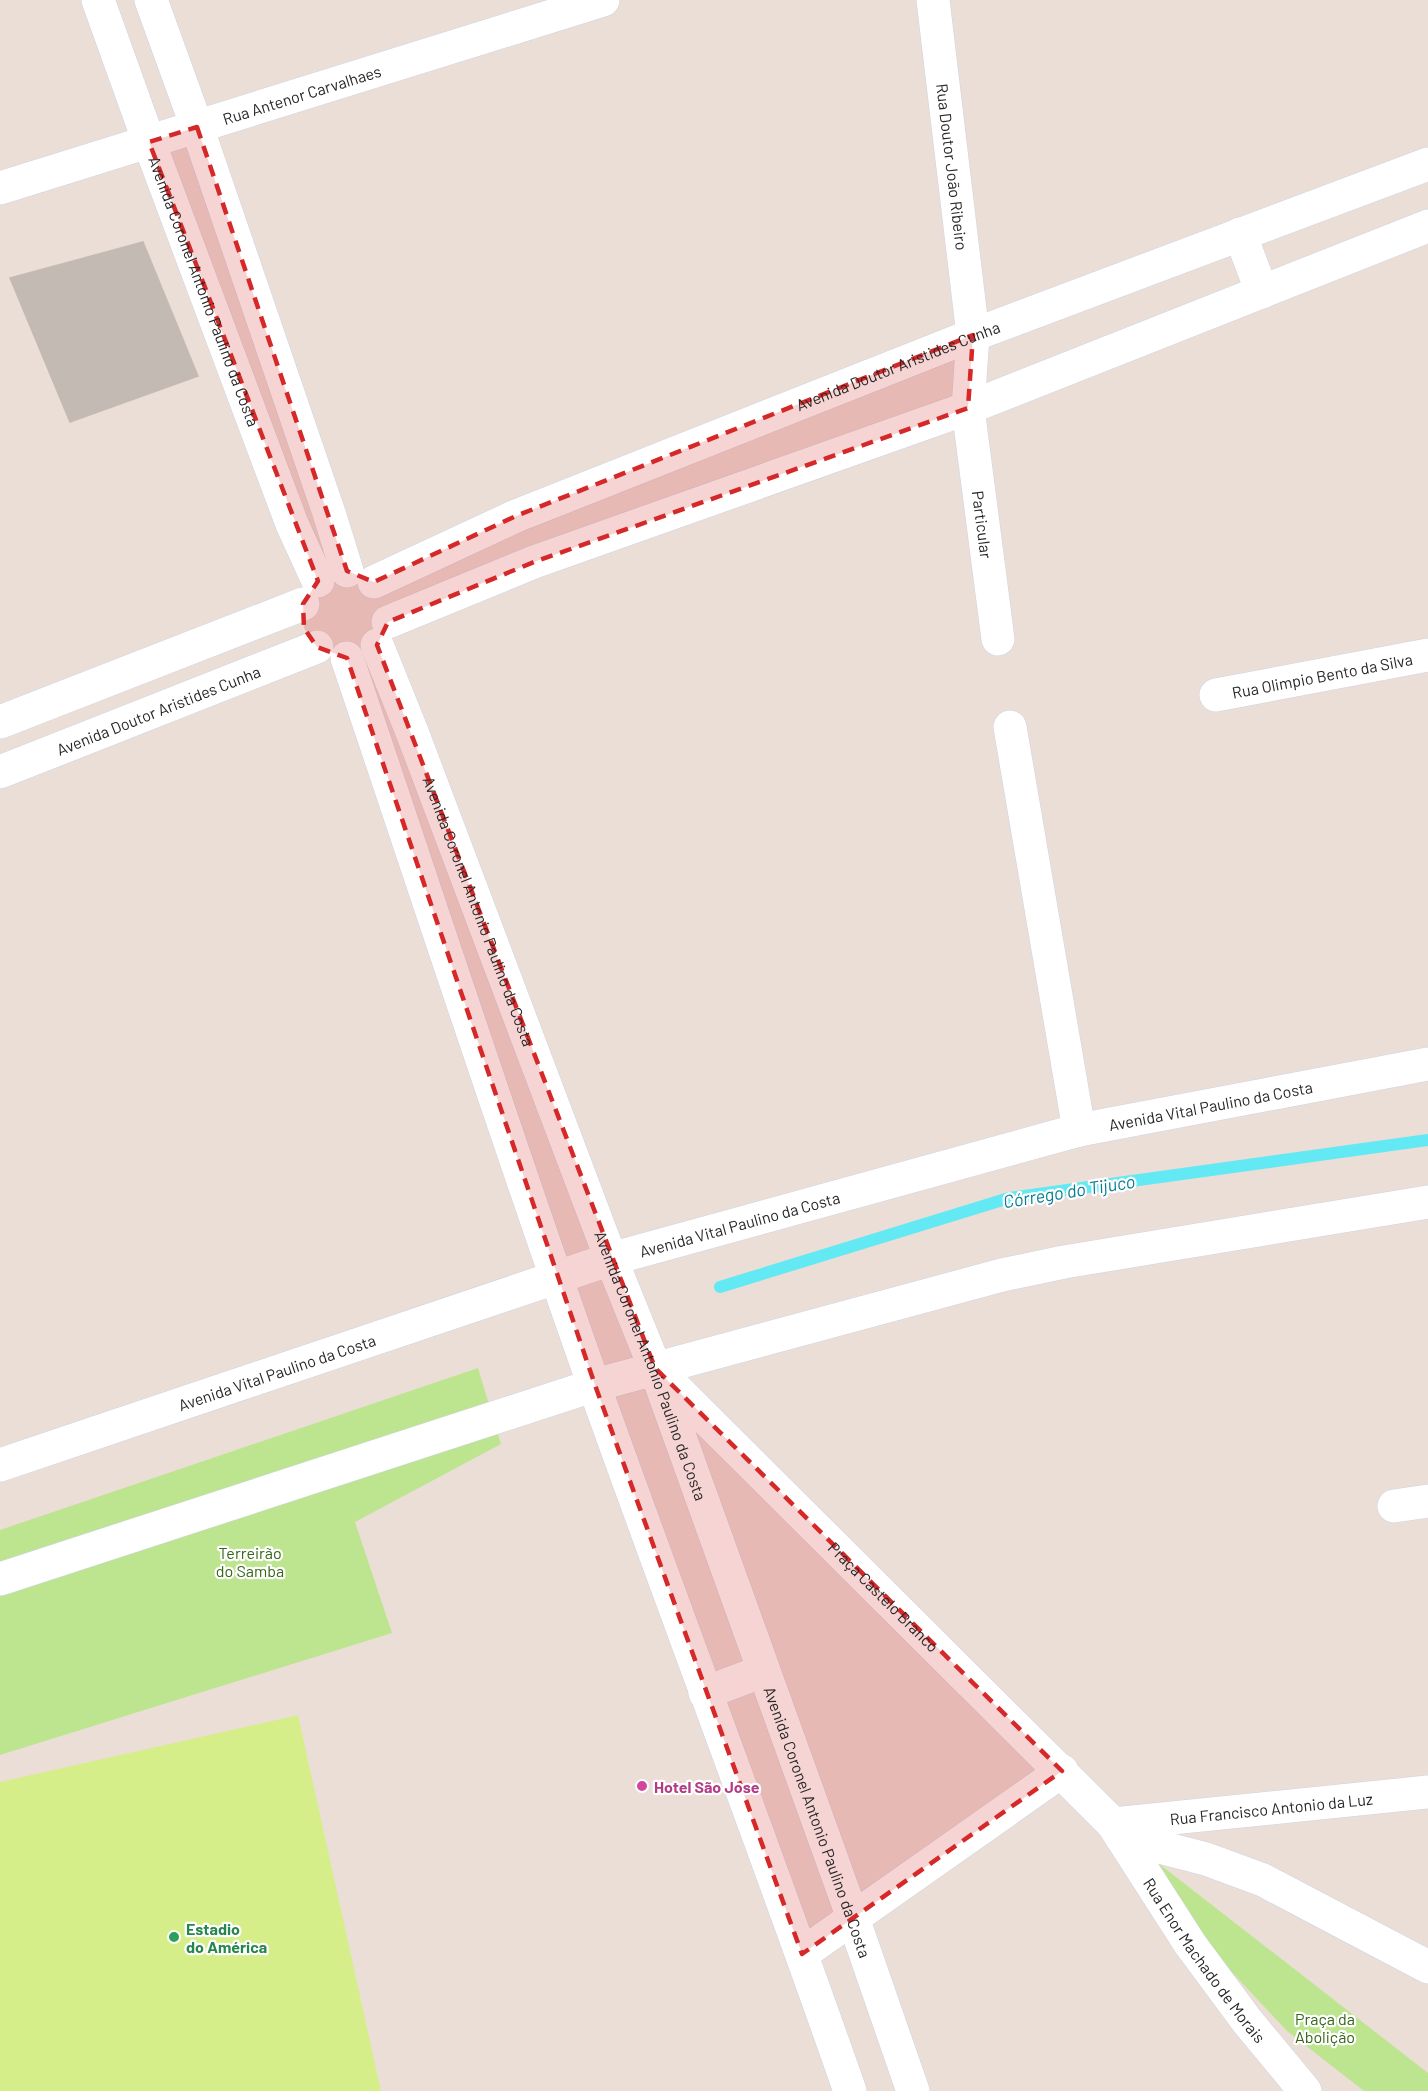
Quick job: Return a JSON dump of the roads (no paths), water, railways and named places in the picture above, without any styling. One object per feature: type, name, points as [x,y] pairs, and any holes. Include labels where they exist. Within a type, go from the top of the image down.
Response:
[{"type":"street","name":"Avenida Coronel Antonio Paulino da Costa","points":[[98,0],[292,524],[336,584]]},
{"type":"street","points":[[151,0],[197,127],[329,513],[336,584],[304,628],[317,647],[331,656],[347,658],[363,654],[383,633],[534,562],[968,408],[1428,226]]},
{"type":"street","name":"Rua Antenor Carvalhaes","points":[[0,188],[603,0]]},
{"type":"street","name":"Rua Doutor João Ribeiro","points":[[933,0],[973,335],[968,408]]},
{"type":"street","name":"Avenida Doutor Aristides Cunha","points":[[0,722],[117,676],[336,584],[516,516],[973,335],[1428,164]]},
{"type":"street","points":[[1240,234],[1262,292]]},
{"type":"street","name":"Particular","points":[[968,408],[998,639]]},
{"type":"street","points":[[516,516],[534,562]]},
{"type":"street","points":[[336,584],[386,600],[383,633]]},
{"type":"street","name":"Avenida Coronel Antonio Paulino da Costa","points":[[383,633],[412,732],[611,1259],[655,1368],[913,2091]]},
{"type":"street","name":"Avenida Doutor Aristides Cunha","points":[[0,772],[317,647]]},
{"type":"street","name":"Rua Olimpio Bento da Silva","points":[[1216,695],[1428,655]]},
{"type":"street","points":[[347,658],[557,1278],[850,2091]]},
{"type":"street","points":[[117,676],[133,720]]},
{"type":"street","points":[[1010,727],[1079,1130]]},
{"type":"street","name":"Avenida Vital Paulino da Costa","points":[[0,1465],[611,1259],[1079,1130],[1428,1064]]},
{"type":"street","points":[[0,1580],[595,1386],[1002,1275],[1064,1262],[1428,1202]]},
{"type":"street","name":"Praça Castelo Branco","points":[[655,1368],[1062,1771],[1117,1830]]},
{"type":"street","points":[[1394,1506],[1428,1501]]},
{"type":"street","points":[[705,1693],[763,1671]]},
{"type":"street","points":[[802,1954],[1062,1771]]},
{"type":"street","name":"Rua Francisco Antonio da Luz","points":[[1117,1830],[1428,1792]]},
{"type":"street","points":[[1117,1830],[1263,1880],[1428,1967]]},
{"type":"street","name":"Rua Enor Machado de Morais","points":[[1117,1830],[1190,1944],[1247,2021],[1305,2091]]},
{"type":"waterway","name":"Córrego do Tijuco","points":[[720,1287],[1009,1198],[1428,1140]]},
{"type":"place","name":"Hotel São Jose","points":[[642,1786]]},
{"type":"place","name":"Estadio do América","points":[[174,1937]]},
{"type":"park label","name":"Terreirão do Samba","points":[[250,1561]]},
{"type":"park label","name":"Praça da Abolição","points":[[1325,2027]]}]
